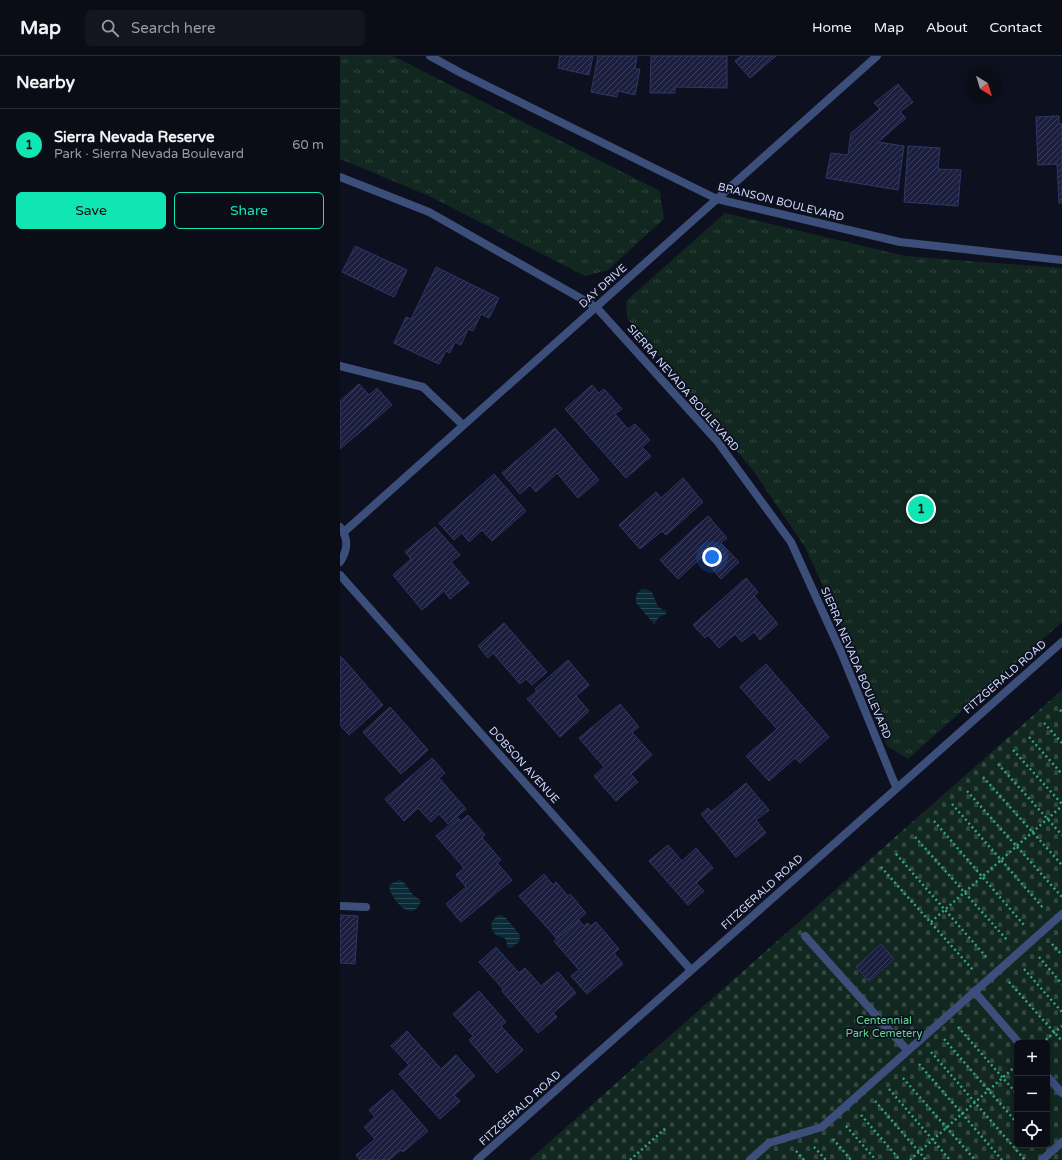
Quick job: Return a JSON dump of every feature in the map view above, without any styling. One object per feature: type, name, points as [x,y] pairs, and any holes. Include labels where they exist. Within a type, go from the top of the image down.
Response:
[{"type":"street","name":"BRANSON BOULEVARD","points":[[430,56],[460,73],[717,199],[900,242],[1062,260]]},
{"type":"street","name":"DAY DRIVE","points":[[342,529],[463,425],[877,56]]},
{"type":"street","name":"SIERRA NEVADA BOULEVARD","points":[[340,177],[429,212],[596,307],[718,441],[791,542],[841,652],[896,787]]},
{"type":"street","points":[[340,366],[423,387],[463,425]]},
{"type":"street","points":[[340,562],[347,548],[346,539],[342,529]]},
{"type":"street","name":"DOBSON AVENUE","points":[[340,575],[691,970]]},
{"type":"street","name":"FITZGERALD ROAD","points":[[477,1160],[896,787],[1062,642]]},
{"type":"street","points":[[340,906],[366,907]]},
{"type":"street","points":[[750,1160],[769,1143],[822,1127],[891,1064],[1062,914]]},
{"type":"street","points":[[805,936],[907,1050]]},
{"type":"street","points":[[974,992],[1016,1040]]},
{"type":"street","points":[[1050,1079],[1062,1093]]},
{"type":"street","points":[[1042,1160],[1062,1142]]},
{"type":"path","points":[[1044,723],[1062,743]]},
{"type":"path","points":[[1029,737],[1062,774]]},
{"type":"path","points":[[930,922],[1062,805],[1014,750]]},
{"type":"path","points":[[998,764],[1062,835]]},
{"type":"path","points":[[983,777],[1062,865]]},
{"type":"path","points":[[967,790],[1062,897]]},
{"type":"path","points":[[952,804],[1055,920]]},
{"type":"path","points":[[934,820],[1035,938]]},
{"type":"path","points":[[915,837],[964,892],[1062,1012]]},
{"type":"path","points":[[896,854],[1062,1041]]},
{"type":"path","points":[[881,867],[984,983]]},
{"type":"path","points":[[1027,945],[1062,984]]},
{"type":"path","points":[[948,1015],[1014,1091]]},
{"type":"path","points":[[1045,1040],[1062,1026]]},
{"type":"path","points":[[933,1027],[1014,1120]]},
{"type":"path","points":[[920,1039],[1026,1160]]},
{"type":"path","points":[[907,1050],[1002,1160]]},
{"type":"path","points":[[891,1064],[975,1160]]},
{"type":"path","points":[[910,1160],[1014,1068]]},
{"type":"path","points":[[878,1076],[950,1160]]},
{"type":"path","points":[[864,1089],[926,1160]]},
{"type":"path","points":[[850,1102],[900,1160]]},
{"type":"path","points":[[836,1114],[876,1160]]},
{"type":"path","points":[[630,1160],[667,1127]]},
{"type":"path","points":[[822,1127],[851,1160]]},
{"type":"green space","points":[[340,56],[393,56],[660,191],[664,219],[608,270],[585,276],[429,196],[340,159]]},
{"type":"green space","points":[[725,213],[905,256],[1062,268],[1062,622],[908,759],[887,746],[850,645],[805,547],[754,472],[627,318],[626,301]]},
{"type":"green space","name":"Centennial Park Cemetery","points":[[1062,690],[1062,1160],[529,1160]]},
{"type":"water","points":[[641,589],[652,592],[658,607],[666,611],[666,614],[659,617],[654,624],[636,603],[636,595]]},
{"type":"water","points":[[399,880],[403,882],[413,895],[421,901],[417,908],[413,911],[408,911],[403,908],[391,892],[389,887],[391,884]]},
{"type":"water","points":[[500,915],[505,917],[520,935],[519,942],[511,948],[507,947],[507,942],[505,939],[495,934],[491,926],[493,920]]},
{"type":"building","points":[[560,56],[593,56],[589,75],[558,68]]},
{"type":"building","points":[[598,56],[637,56],[635,69],[640,69],[635,95],[618,91],[617,97],[591,92]]},
{"type":"building","points":[[651,56],[727,56],[727,88],[675,87],[675,93],[650,93]]},
{"type":"building","points":[[741,56],[776,56],[750,78],[735,61]]},
{"type":"building","points":[[898,84],[913,102],[900,112],[906,118],[878,142],[904,146],[898,190],[826,178],[831,153],[848,155],[851,133],[880,109],[874,103]]},
{"type":"building","points":[[1059,116],[1059,124],[1062,124],[1062,203],[1059,203],[1057,164],[1038,165],[1036,117]]},
{"type":"building","points":[[908,146],[940,148],[938,169],[961,170],[958,206],[904,202]]},
{"type":"building","points":[[355,246],[407,270],[394,297],[342,272]]},
{"type":"building","points":[[436,267],[499,298],[489,318],[481,314],[473,331],[468,329],[461,345],[455,342],[450,353],[446,351],[439,364],[394,343],[406,317],[411,319]]},
{"type":"building","points":[[359,384],[369,395],[377,388],[392,405],[340,449],[340,401]]},
{"type":"building","points":[[592,385],[599,393],[604,389],[622,409],[615,414],[628,429],[635,424],[650,440],[642,447],[651,456],[626,478],[565,409]]},
{"type":"building","points":[[555,428],[599,480],[578,498],[557,473],[536,492],[530,485],[520,494],[502,473]]},
{"type":"building","points":[[494,474],[526,511],[492,541],[482,530],[469,542],[462,533],[454,540],[439,523]]},
{"type":"building","points":[[683,478],[703,502],[666,535],[662,531],[640,549],[619,525],[656,492],[661,498]]},
{"type":"building","points":[[708,516],[727,538],[721,543],[739,562],[721,579],[702,557],[678,579],[660,560]]},
{"type":"building","points":[[435,527],[460,555],[451,562],[469,583],[450,599],[444,591],[422,610],[393,575],[411,559],[405,552]]},
{"type":"building","points":[[746,578],[758,592],[754,596],[778,624],[760,640],[754,632],[742,642],[735,634],[719,648],[708,635],[705,638],[693,625]]},
{"type":"building","points":[[504,623],[547,672],[532,685],[526,679],[520,684],[493,653],[488,658],[478,646]]},
{"type":"building","points":[[340,656],[346,662],[340,668]]},
{"type":"building","points":[[568,660],[589,685],[576,696],[589,711],[560,737],[527,699],[537,691],[535,689]]},
{"type":"building","points":[[346,662],[383,705],[349,735],[340,725],[340,668]]},
{"type":"building","points":[[766,664],[829,737],[800,763],[795,758],[769,781],[746,756],[777,729],[740,687]]},
{"type":"building","points":[[620,704],[639,727],[632,732],[652,755],[631,774],[638,782],[616,801],[594,776],[604,767],[579,738]]},
{"type":"building","points":[[390,707],[428,750],[401,774],[363,732]]},
{"type":"building","points":[[432,758],[445,773],[439,778],[466,809],[448,824],[439,814],[431,822],[418,808],[404,821],[385,799]]},
{"type":"building","points":[[746,783],[769,810],[756,820],[766,833],[736,857],[701,814],[708,808],[711,812]]},
{"type":"building","points":[[468,815],[485,835],[482,838],[501,860],[497,863],[512,880],[461,922],[446,904],[466,887],[456,875],[464,868],[436,836],[458,818],[461,821]]},
{"type":"building","points":[[668,845],[682,861],[696,848],[713,868],[696,883],[704,891],[688,905],[649,861]]},
{"type":"building","points":[[544,874],[553,885],[556,882],[568,896],[570,894],[586,913],[557,939],[519,896]]},
{"type":"building","points":[[340,915],[358,916],[355,964],[340,963]]},
{"type":"building","points":[[579,920],[584,926],[588,923],[591,926],[596,922],[619,949],[614,953],[623,964],[587,994],[571,976],[579,970],[554,941]]},
{"type":"building","points":[[881,944],[894,959],[869,981],[856,967]]},
{"type":"building","points":[[496,947],[519,973],[525,968],[541,986],[558,972],[576,993],[553,1013],[557,1017],[538,1033],[502,991],[503,989],[479,962]]},
{"type":"building","points":[[479,991],[506,1022],[501,1026],[523,1050],[497,1073],[469,1040],[473,1036],[453,1014]]},
{"type":"building","points":[[407,1031],[441,1069],[456,1055],[475,1076],[454,1095],[460,1101],[440,1119],[399,1074],[409,1065],[391,1046]]},
{"type":"building","points":[[392,1090],[428,1131],[403,1152],[401,1150],[389,1160],[360,1160],[356,1155],[375,1139],[364,1127],[375,1117],[369,1110]]},
{"type":"place","name":"Sierra Nevada Reserve","points":[[921,509]]}]
